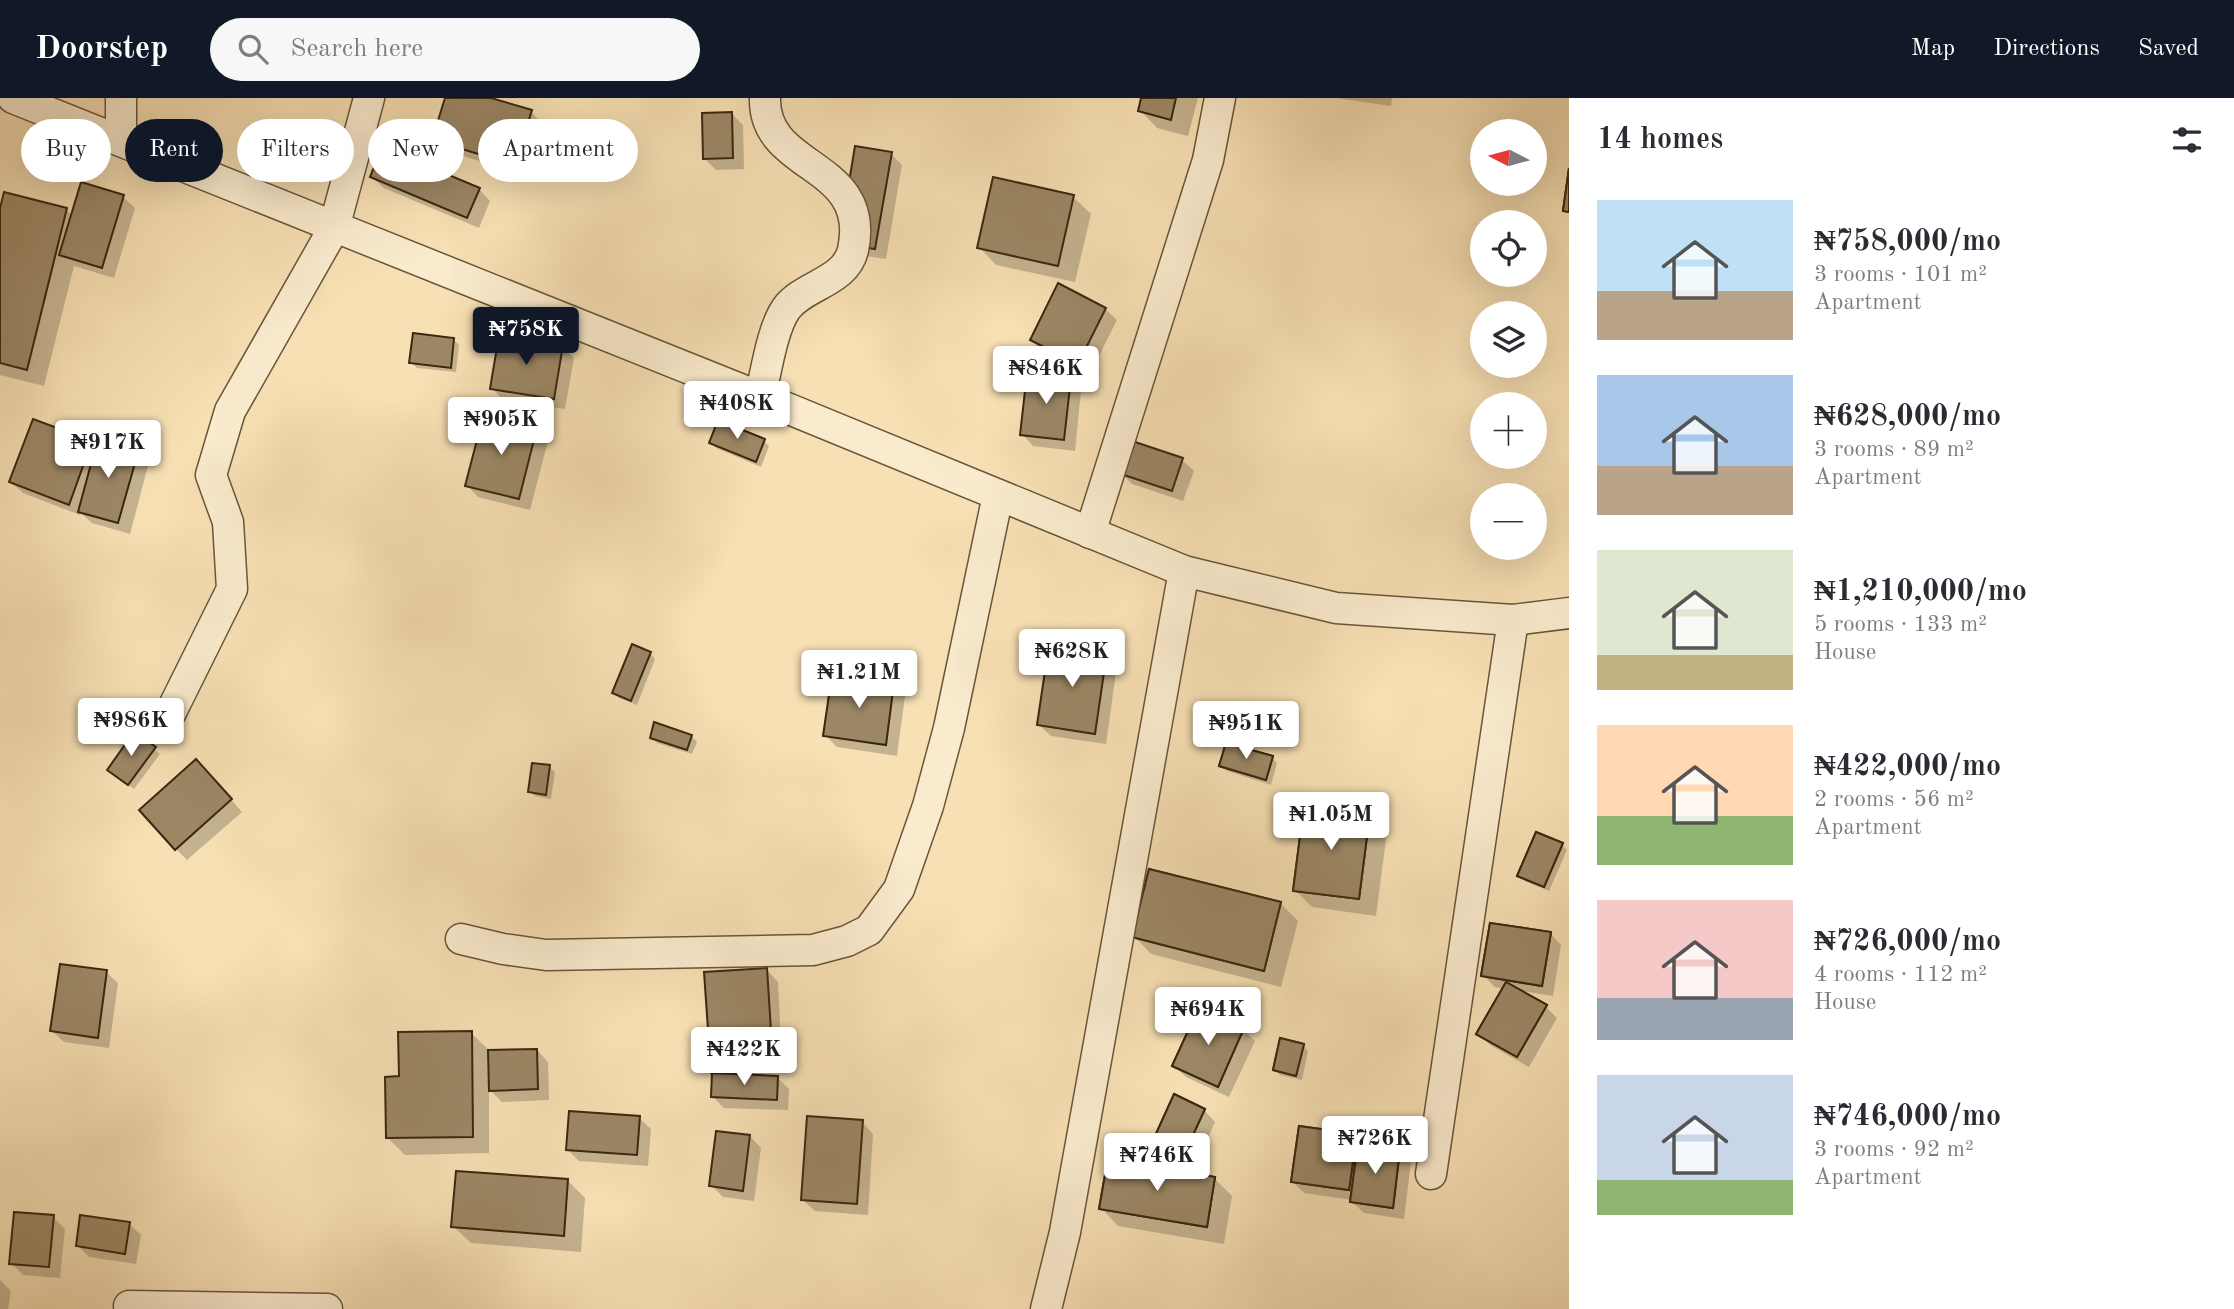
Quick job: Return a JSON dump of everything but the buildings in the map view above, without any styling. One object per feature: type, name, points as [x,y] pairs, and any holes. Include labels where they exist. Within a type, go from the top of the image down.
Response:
[{"type":"street","points":[[13,98],[760,397],[1184,571],[1336,608],[1513,620],[1569,614]]},
{"type":"street","points":[[121,98],[121,141]]},
{"type":"street","points":[[170,714],[232,589],[228,522],[211,475],[230,411],[334,228],[369,98]]},
{"type":"street","points":[[760,397],[779,321],[786,308],[796,298],[844,267],[852,252],[855,231],[854,212],[846,195],[831,180],[786,148],[772,130],[765,98]]},
{"type":"street","points":[[1090,533],[1208,160],[1220,98]]},
{"type":"street","points":[[461,939],[546,956],[813,950],[847,942],[869,930],[899,889],[928,806],[949,728],[998,495]]},
{"type":"street","points":[[1046,1309],[1065,1232],[1184,571]]},
{"type":"street","points":[[1431,1174],[1513,620]]},
{"type":"street","points":[[130,1306],[327,1309]]}]
